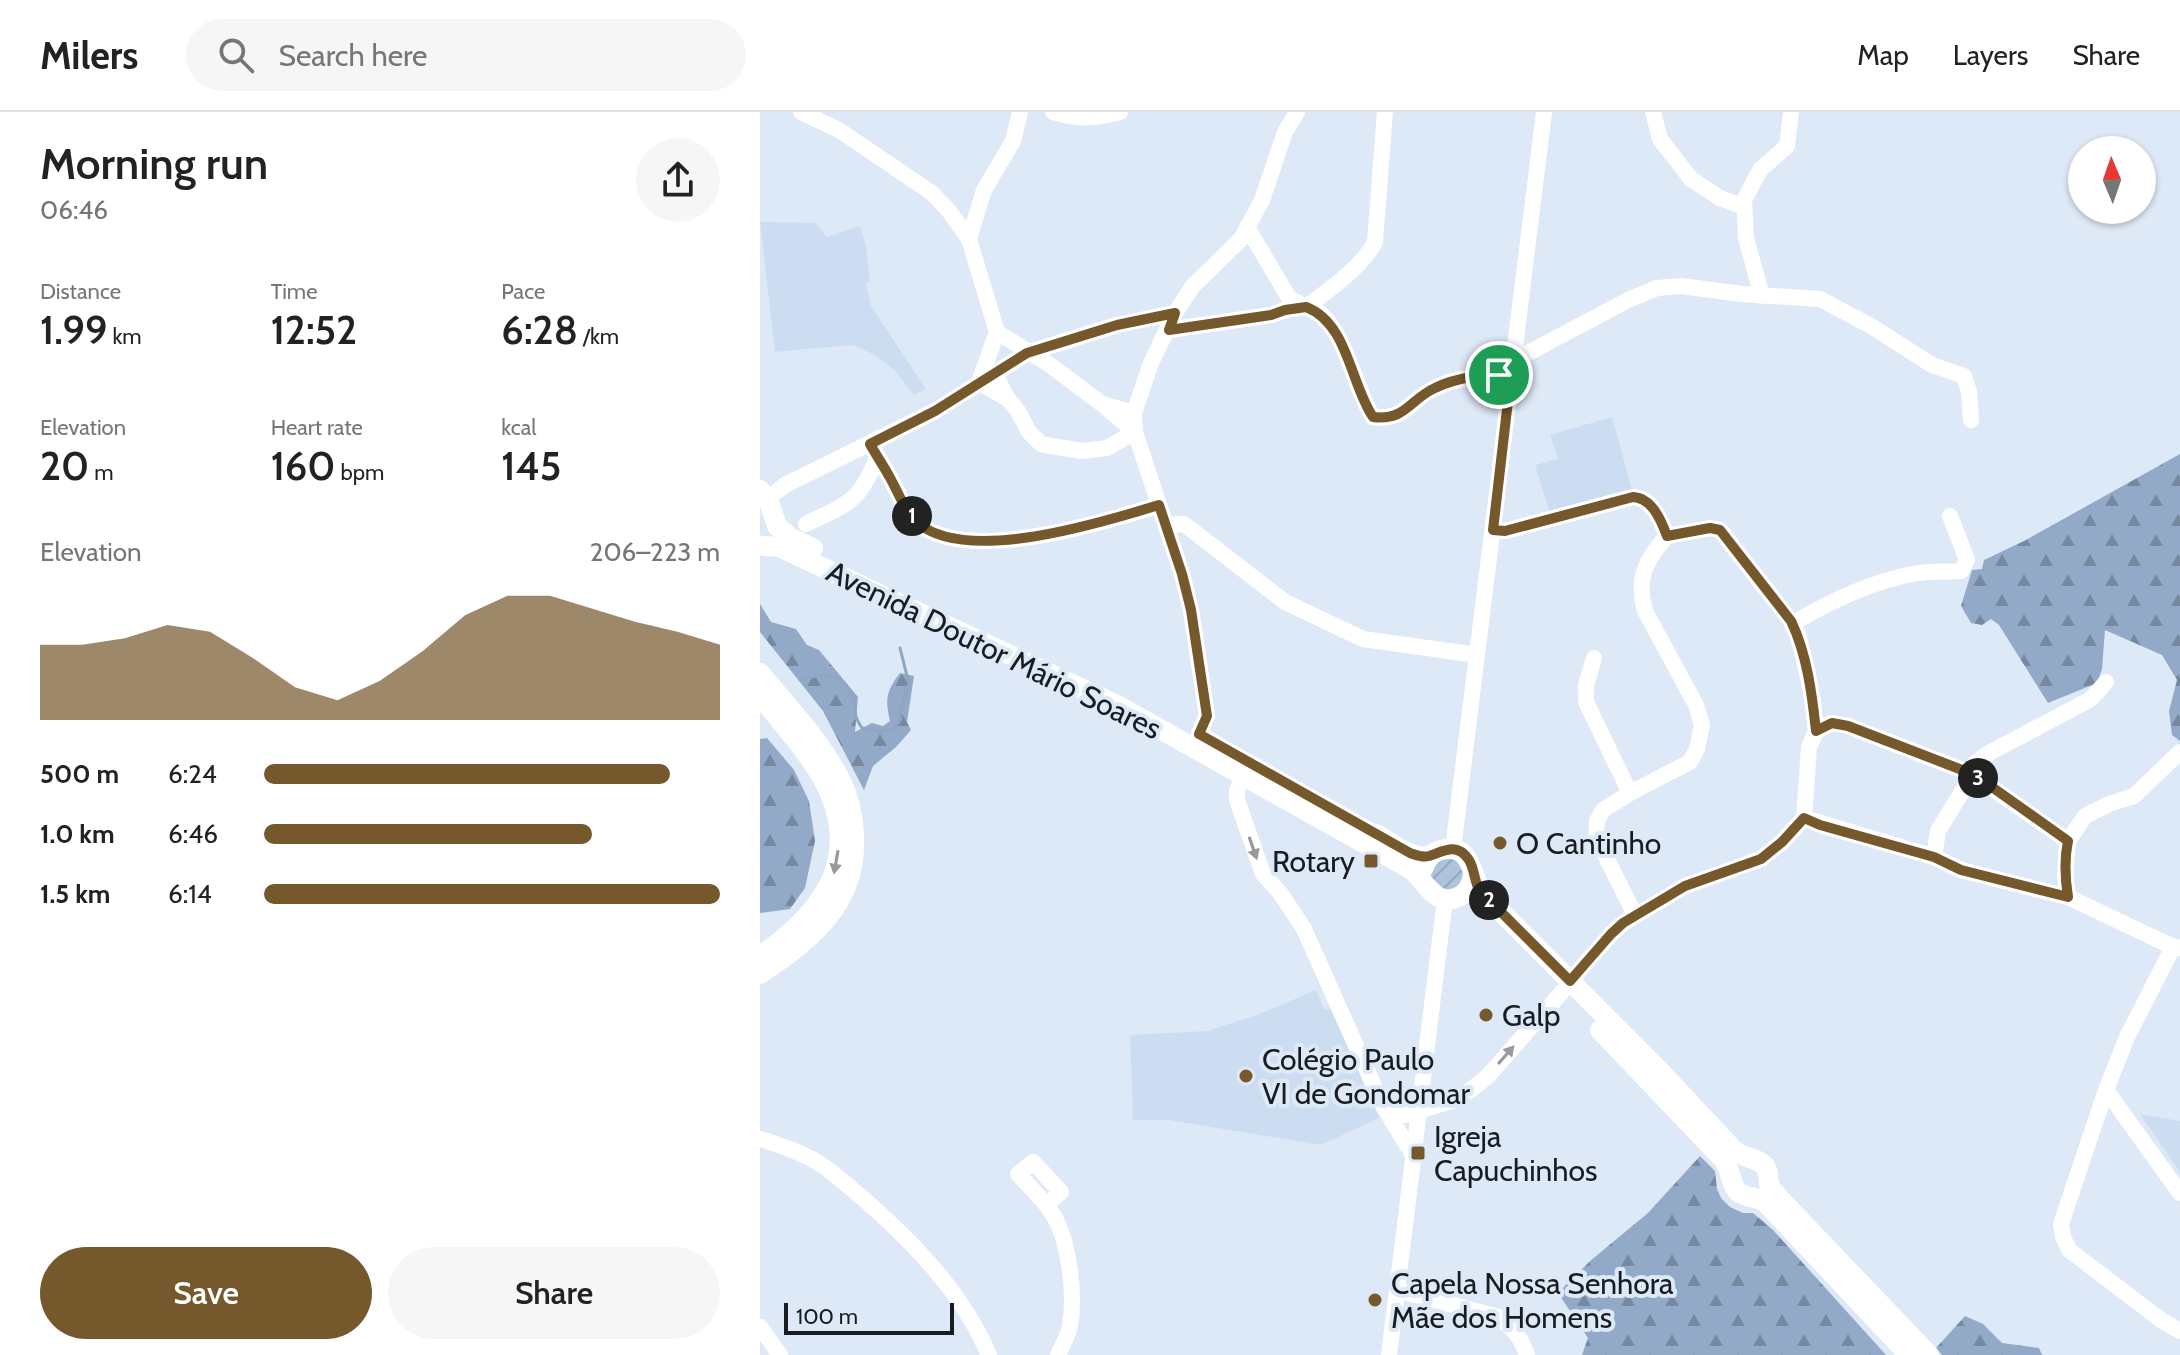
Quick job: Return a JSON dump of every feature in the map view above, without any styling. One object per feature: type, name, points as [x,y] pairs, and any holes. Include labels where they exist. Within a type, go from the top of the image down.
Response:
[{"type":"main road","name":"Avenida Doutor Mário Soares","points":[[762,548],[771,534],[768,497]]},
{"type":"main road","name":"Avenida Doutor Mário Soares","points":[[768,497],[777,526],[791,538],[1093,678],[1410,853],[1430,856]]},
{"type":"main road","name":"Avenida Doutor Mário Soares","points":[[762,548],[779,547],[1117,705],[1412,870],[1425,886]]},
{"type":"main road","points":[[760,673],[818,744],[840,779],[850,807],[855,842],[850,879],[842,898],[826,921],[796,949],[760,974]]},
{"type":"main road","points":[[760,696],[822,777],[835,809],[839,841],[837,865],[820,902],[790,934],[760,956]]},
{"type":"main road","points":[[1909,1355],[1765,1202],[1736,1190],[1730,1170],[1721,1156],[1566,986],[1484,895],[1477,886],[1468,858],[1453,849],[1437,851],[1430,856],[1423,870],[1425,886],[1430,893],[1450,899],[1464,899],[1478,907],[1566,986],[1658,1069],[1740,1156],[1764,1165],[1779,1198],[1929,1355]]},
{"type":"main road","points":[[1450,899],[1468,891],[1473,874]]},
{"type":"main road","points":[[1732,1178],[1736,1167],[1753,1159]]},
{"type":"main road","points":[[1752,1196],[1763,1192],[1769,1181]]},
{"type":"street","points":[[801,112],[839,130],[932,193],[969,239],[997,332],[979,382]]},
{"type":"street","points":[[839,130],[846,112]]},
{"type":"street","points":[[969,239],[984,190],[1013,141],[1020,112]]},
{"type":"street","points":[[1053,112],[1075,119],[1120,112]]},
{"type":"street","points":[[1199,734],[1207,716],[1188,598],[1135,432],[1134,413],[1151,363],[1175,313],[1193,286],[1241,239],[1262,200],[1285,132],[1297,112]]},
{"type":"street","points":[[1169,330],[1306,307],[1367,256],[1375,242],[1385,112]]},
{"type":"street","points":[[1453,849],[1544,112]]},
{"type":"street","points":[[1653,112],[1660,139],[1691,179],[1720,198],[1744,207]]},
{"type":"street","points":[[1762,296],[1746,238],[1744,200],[1760,170],[1787,146],[1791,112]]},
{"type":"street","points":[[1247,227],[1289,298],[1319,312],[1336,330],[1364,405],[1373,417],[1387,419],[1434,388],[1512,368],[1628,300],[1657,288],[1681,286],[1762,296],[1820,299],[1871,326],[1932,365],[1964,376],[1969,392],[1971,420]]},
{"type":"street","points":[[768,497],[874,451],[1027,353],[1117,325],[1175,313]]},
{"type":"street","points":[[997,332],[1050,365],[1135,432]]},
{"type":"street","points":[[994,373],[1029,432],[1045,445],[1082,451],[1107,448],[1135,432]]},
{"type":"street","points":[[979,382],[1008,399]]},
{"type":"street","points":[[1102,404],[1134,413]]},
{"type":"street","points":[[874,451],[917,522],[927,530],[963,540],[1056,534],[1159,505]]},
{"type":"street","points":[[806,524],[856,497],[867,483],[874,451]]},
{"type":"street","points":[[1493,530],[1505,531],[1633,497],[1648,502],[1662,522],[1667,536]]},
{"type":"street","points":[[1792,624],[1868,585],[1914,574],[1961,571],[1967,560],[1950,516]]},
{"type":"street","points":[[1166,525],[1184,524],[1285,602],[1363,639],[1477,655]]},
{"type":"street","points":[[1387,1111],[1405,1115],[1419,1112],[1451,1101],[1472,1089],[1488,1076],[1611,934],[1635,915],[1685,886],[1761,859],[1804,818],[1809,747],[1816,731],[1799,637],[1720,530],[1710,528],[1667,536],[1653,551],[1644,570],[1642,599],[1645,611],[1696,705],[1702,725],[1697,749],[1690,762],[1603,810],[1597,821],[1596,837],[1635,915]]},
{"type":"street","points":[[1594,658],[1586,685],[1586,702],[1630,793]]},
{"type":"street","points":[[1934,857],[1938,831],[1968,782],[1974,764],[2091,699],[2106,682]]},
{"type":"street","points":[[1816,731],[1832,723],[1848,726],[1970,773],[2068,841]]},
{"type":"street","points":[[2068,897],[2065,866],[2068,841],[2085,816],[2134,796],[2180,752]]},
{"type":"street","points":[[1244,775],[1237,790],[1237,800],[1263,874],[1281,894],[1304,929],[1382,1104],[1413,1155]]},
{"type":"street","points":[[1804,818],[1934,857],[1961,870],[2068,897],[2177,947],[2127,1037],[2061,1224],[2069,1250],[2180,1331]]},
{"type":"street","points":[[1389,1355],[1413,1155],[1450,899]]},
{"type":"street","points":[[2106,1090],[2180,1193]]},
{"type":"street","points":[[760,1139],[817,1162],[841,1179],[894,1227],[961,1301],[978,1328],[989,1355]]},
{"type":"street","points":[[1046,1205],[1057,1222],[1064,1246],[1072,1301],[1070,1329],[1058,1355]]},
{"type":"street","points":[[1397,1290],[1498,1317],[1518,1334],[1527,1355]]},
{"type":"street","points":[[760,1327],[780,1355]]},
{"type":"shaded area","points":[[760,222],[816,223],[827,237],[860,226],[866,246],[870,282],[866,283],[871,306],[926,389],[914,395],[895,371],[875,355],[852,345],[775,352]]},
{"type":"shaded area","points":[[1612,417],[1632,490],[1550,514],[1535,465],[1558,459],[1550,435]]},
{"type":"shaded area","points":[[1452,857],[1465,869],[1462,885],[1448,892],[1431,879],[1431,874],[1436,863]]},
{"type":"shaded area","name":"Colégio Paulo VI de Gondomar","points":[[1316,990],[1324,1009],[1331,1009],[1379,1118],[1321,1145],[1169,1120],[1133,1120],[1130,1035],[1207,1031],[1257,1015]]},
{"type":"shaded area","points":[[2140,1114],[2180,1121],[2180,1172]]},
{"type":"green space","points":[[2180,454],[2180,741],[2172,735],[2169,711],[2177,680],[2162,655],[2105,630],[2102,669],[2097,683],[2048,703],[1999,625],[1991,619],[1982,625],[1971,623],[1961,606],[1972,570],[1982,569],[1984,560]]},
{"type":"green space","points":[[760,604],[771,622],[796,629],[807,645],[819,650],[858,697],[855,732],[872,723],[883,726],[890,721],[887,701],[892,685],[900,673],[914,676],[907,722],[911,730],[873,766],[864,790],[823,711],[760,632]]},
{"type":"green space","points":[[767,738],[794,770],[809,801],[815,841],[805,888],[790,909],[760,913],[760,739]]},
{"type":"green space","points":[[1700,1156],[1715,1171],[1721,1198],[1730,1207],[1743,1213],[1753,1213],[1773,1230],[1886,1355],[1582,1355],[1588,1338],[1558,1293],[1590,1261],[1648,1213]]},
{"type":"green space","points":[[1965,1316],[1983,1324],[2002,1343],[2039,1348],[2042,1355],[1942,1355],[1936,1348]]},
{"type":"waterway","points":[[800,680],[824,675],[838,678],[849,689],[862,728],[879,731],[894,729],[901,719],[899,714],[909,684],[900,648]]},
{"type":"place","name":"O Cantinho","points":[[1500,843]]},
{"type":"place","name":"Rotary","points":[[1371,861]]},
{"type":"place","name":"Galp","points":[[1486,1015]]},
{"type":"place","name":"Colégio Paulo VI de Gondomar","points":[[1246,1076]]},
{"type":"place","name":"Igreja Capuchinhos","points":[[1418,1153]]},
{"type":"place","name":"Capela Nossa Senhora Mãe dos Homens","points":[[1375,1300]]},
{"type":"route","points":[[1306,307],[1319,312],[1336,330],[1364,405],[1373,417],[1387,419],[1434,388],[1466,378],[1499,375],[1511,375],[1493,530],[1505,531],[1633,497],[1648,502],[1662,522],[1667,536],[1710,528],[1720,530],[1791,621],[1799,637],[1816,731],[1832,723],[1848,726],[1982,780],[2068,841],[2065,876],[2068,897],[1961,870],[1934,857],[1804,818],[1761,859],[1685,886],[1623,923],[1570,981],[1480,891],[1472,865],[1461,852],[1444,849],[1423,857],[1410,853],[1199,734],[1207,716],[1191,610],[1159,505],[1056,534],[996,540],[963,540],[943,536],[927,530],[909,513],[870,444],[935,411],[1027,353],[1117,325],[1175,313],[1169,330],[1306,307]]}]
